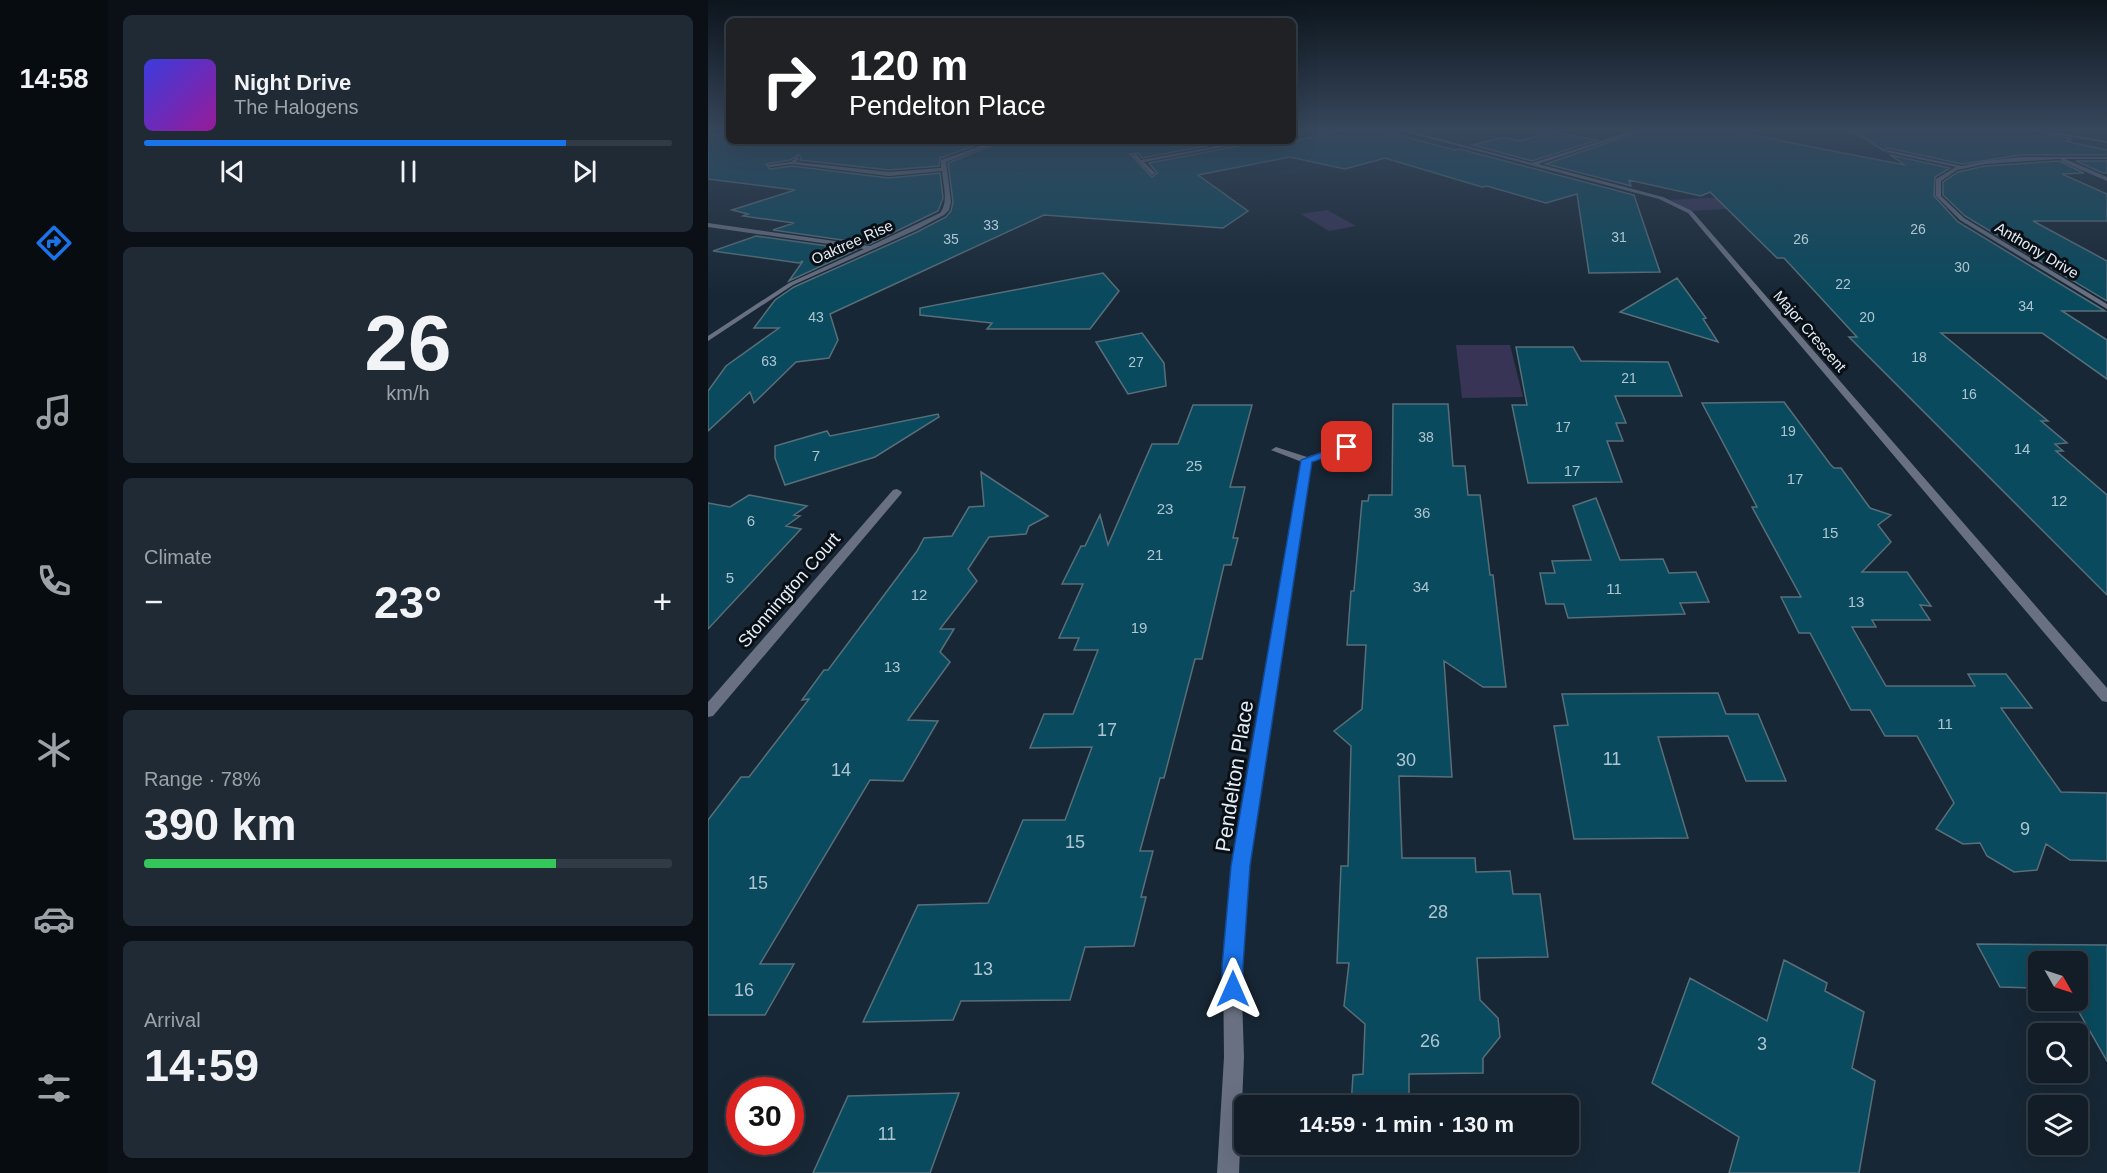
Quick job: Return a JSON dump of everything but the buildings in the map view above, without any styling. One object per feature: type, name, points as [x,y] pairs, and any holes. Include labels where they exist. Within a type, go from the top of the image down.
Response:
[{"type":"street","name":"Oaktree Rise","points":[[708,339],[790,284],[919,227],[946,210],[948,202],[945,185]]},
{"type":"street","name":"Major Crescent","points":[[1611,185],[1668,200],[1690,212],[2107,697]]},
{"type":"street","name":"Anthony Drive","points":[[1935,185],[1936,194],[1946,207],[2107,307]]},
{"type":"street","points":[[708,225],[870,248]]},
{"type":"street","points":[[1276,450],[1307,460],[1347,447]]},
{"type":"street","name":"Pendelton Place","points":[[1228,1173],[1234,1057],[1232,966],[1240,866],[1307,460]]},
{"type":"street","name":"Stonnington Court","points":[[708,712],[897,492]]},
{"type":"shaded area","points":[[1935,187],[1938,199],[1948,209],[1894,200],[1688,211],[1667,200]]},
{"type":"shaded area","points":[[1327,210],[1356,226],[1329,231],[1301,214]]},
{"type":"shaded area","points":[[1456,345],[1510,345],[1523,397],[1462,398]]},
{"type":"route","points":[[1233,989],[1232,966],[1240,866],[1307,460],[1347,447]]}]
